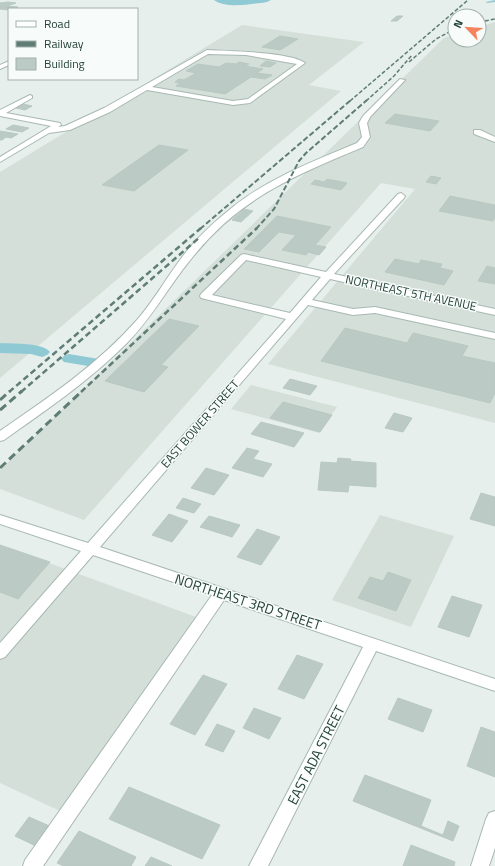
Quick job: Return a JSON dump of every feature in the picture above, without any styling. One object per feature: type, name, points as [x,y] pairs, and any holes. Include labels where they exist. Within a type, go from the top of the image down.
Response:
[{"type":"street","points":[[48,131],[67,128],[107,110],[132,94],[147,88],[207,52],[246,53],[302,63],[250,101],[233,103],[147,88]]},
{"type":"street","points":[[0,437],[66,389],[112,352],[139,325],[160,298],[191,251],[237,208],[268,186],[360,144],[366,137],[363,123],[367,116],[402,80]]},
{"type":"street","points":[[0,114],[30,98]]},
{"type":"street","points":[[0,114],[57,126],[0,160]]},
{"type":"street","points":[[477,132],[495,140]]},
{"type":"street","name":"EAST BOWER STREET","points":[[0,653],[305,301],[401,196]]},
{"type":"street","name":"NORTHEAST 5TH AVENUE","points":[[292,317],[205,296],[244,257],[495,312]]},
{"type":"street","points":[[305,301],[353,312],[375,310],[495,336]]},
{"type":"street","name":"NORTHEAST 3RD STREET","points":[[0,519],[495,683]]},
{"type":"street","points":[[32,866],[221,593]]},
{"type":"street","name":"EAST ADA STREET","points":[[258,866],[373,643]]},
{"type":"street","points":[[480,866],[495,819]]},
{"type":"shaded area","points":[[495,22],[495,423],[268,364],[415,189],[381,183],[84,520],[0,489],[0,470],[444,38],[447,37],[447,48],[487,48],[487,24]]},
{"type":"shaded area","points":[[242,25],[364,42],[309,85],[341,91],[0,378],[0,172]]},
{"type":"shaded area","points":[[251,385],[337,407],[319,433],[231,409]]},
{"type":"shaded area","points":[[380,515],[454,536],[411,627],[332,600]]},
{"type":"shaded area","points":[[0,545],[196,617],[60,811],[0,783]]},
{"type":"building","points":[[0,3],[16,3],[7,6],[18,7],[8,8],[8,10],[0,9]]},
{"type":"building","points":[[397,16],[403,16],[397,21],[391,21]]},
{"type":"building","points":[[280,36],[298,39],[280,50],[262,47]]},
{"type":"building","points":[[266,61],[276,63],[270,67],[260,66]]},
{"type":"building","points":[[239,62],[249,64],[245,66],[263,69],[257,73],[272,75],[265,79],[251,77],[225,94],[176,86],[180,83],[175,82],[179,79],[184,80],[196,73],[186,71],[198,64],[219,67],[226,63],[236,64]]},
{"type":"building","points":[[23,104],[32,106],[25,110],[16,108]]},
{"type":"building","points":[[395,114],[439,121],[430,131],[385,123]]},
{"type":"building","points":[[13,125],[29,128],[22,132],[6,129]]},
{"type":"building","points":[[0,131],[18,134],[11,138],[6,137],[0,140]]},
{"type":"building","points":[[159,145],[188,150],[134,191],[102,185]]},
{"type":"building","points":[[431,176],[441,178],[436,184],[426,182]]},
{"type":"building","points":[[327,179],[347,183],[341,190],[311,184],[315,180],[324,182]]},
{"type":"building","points":[[450,196],[495,205],[495,218],[493,221],[439,211]]},
{"type":"building","points":[[244,209],[253,211],[241,222],[232,220]]},
{"type":"building","points":[[277,216],[331,227],[315,245],[326,247],[319,255],[308,252],[306,255],[282,250],[296,235],[279,232],[259,252],[244,249]]},
{"type":"building","points":[[395,259],[419,264],[421,260],[442,264],[440,268],[453,271],[444,285],[385,272]]},
{"type":"building","points":[[487,266],[495,268],[495,284],[478,281]]},
{"type":"building","points":[[169,319],[199,326],[161,365],[168,367],[144,392],[105,381]]},
{"type":"building","points":[[345,328],[407,343],[413,333],[468,346],[462,356],[495,363],[495,393],[490,403],[321,361]]},
{"type":"building","points":[[290,379],[317,386],[310,395],[283,388]]},
{"type":"building","points":[[283,402],[332,415],[320,432],[270,418]]},
{"type":"building","points":[[394,413],[412,418],[403,432],[385,428]]},
{"type":"building","points":[[261,422],[304,433],[294,447],[251,434]]},
{"type":"building","points":[[247,448],[259,451],[253,459],[272,464],[263,477],[232,468]]},
{"type":"building","points":[[338,458],[351,459],[350,461],[376,463],[376,487],[349,485],[348,492],[318,490],[321,462],[337,463]]},
{"type":"building","points":[[206,468],[229,475],[214,495],[191,488]]},
{"type":"building","points":[[481,493],[495,497],[495,526],[470,519]]},
{"type":"building","points":[[183,498],[201,504],[194,513],[176,508]]},
{"type":"building","points":[[169,514],[188,521],[172,542],[152,535]]},
{"type":"building","points":[[209,516],[240,525],[232,537],[200,527]]},
{"type":"building","points":[[257,529],[280,537],[261,565],[237,557]]},
{"type":"building","points":[[0,545],[50,562],[18,599],[0,592]]},
{"type":"building","points":[[388,572],[411,580],[396,611],[358,598],[370,577],[383,581]]},
{"type":"building","points":[[452,596],[482,605],[469,637],[438,627]]},
{"type":"building","points":[[297,655],[323,664],[304,699],[278,689]]},
{"type":"building","points":[[203,675],[227,684],[195,735],[170,724]]},
{"type":"building","points":[[398,698],[432,710],[423,732],[388,719]]},
{"type":"building","points":[[254,708],[281,718],[269,739],[243,728]]},
{"type":"building","points":[[217,724],[235,731],[223,752],[205,745]]},
{"type":"building","points":[[481,727],[495,732],[495,777],[467,766]]},
{"type":"building","points":[[365,775],[431,800],[421,826],[443,835],[448,821],[459,826],[453,841],[353,801]]},
{"type":"building","points":[[129,787],[220,825],[202,859],[109,819]]},
{"type":"building","points":[[29,817],[54,828],[40,848],[15,836]]},
{"type":"building","points":[[79,831],[136,857],[131,866],[64,866],[57,863]]},
{"type":"building","points":[[411,845],[455,862],[454,866],[403,866]]},
{"type":"building","points":[[151,857],[172,866],[145,866]]},
{"type":"waterway","points":[[218,0],[236,3],[267,0]]},
{"type":"waterway","points":[[487,2],[495,1]]},
{"type":"waterway","points":[[0,348],[32,349],[42,352]]},
{"type":"waterway","points":[[69,359],[94,362]]},
{"type":"railway","points":[[350,101],[468,0]]},
{"type":"railway","points":[[487,20],[495,19]]},
{"type":"railway","points":[[409,62],[436,39],[447,33]]},
{"type":"railway","points":[[366,101],[394,76],[412,55]]},
{"type":"railway","points":[[200,229],[351,100]]},
{"type":"railway","points":[[256,229],[274,209],[299,161],[306,153],[367,100]]},
{"type":"railway","points":[[9,392],[201,228]]},
{"type":"railway","points":[[81,392],[256,229]]},
{"type":"railway","points":[[21,392],[200,237]]},
{"type":"railway","points":[[0,400],[10,391]]},
{"type":"railway","points":[[0,410],[22,391]]},
{"type":"railway","points":[[0,468],[82,391]]}]
